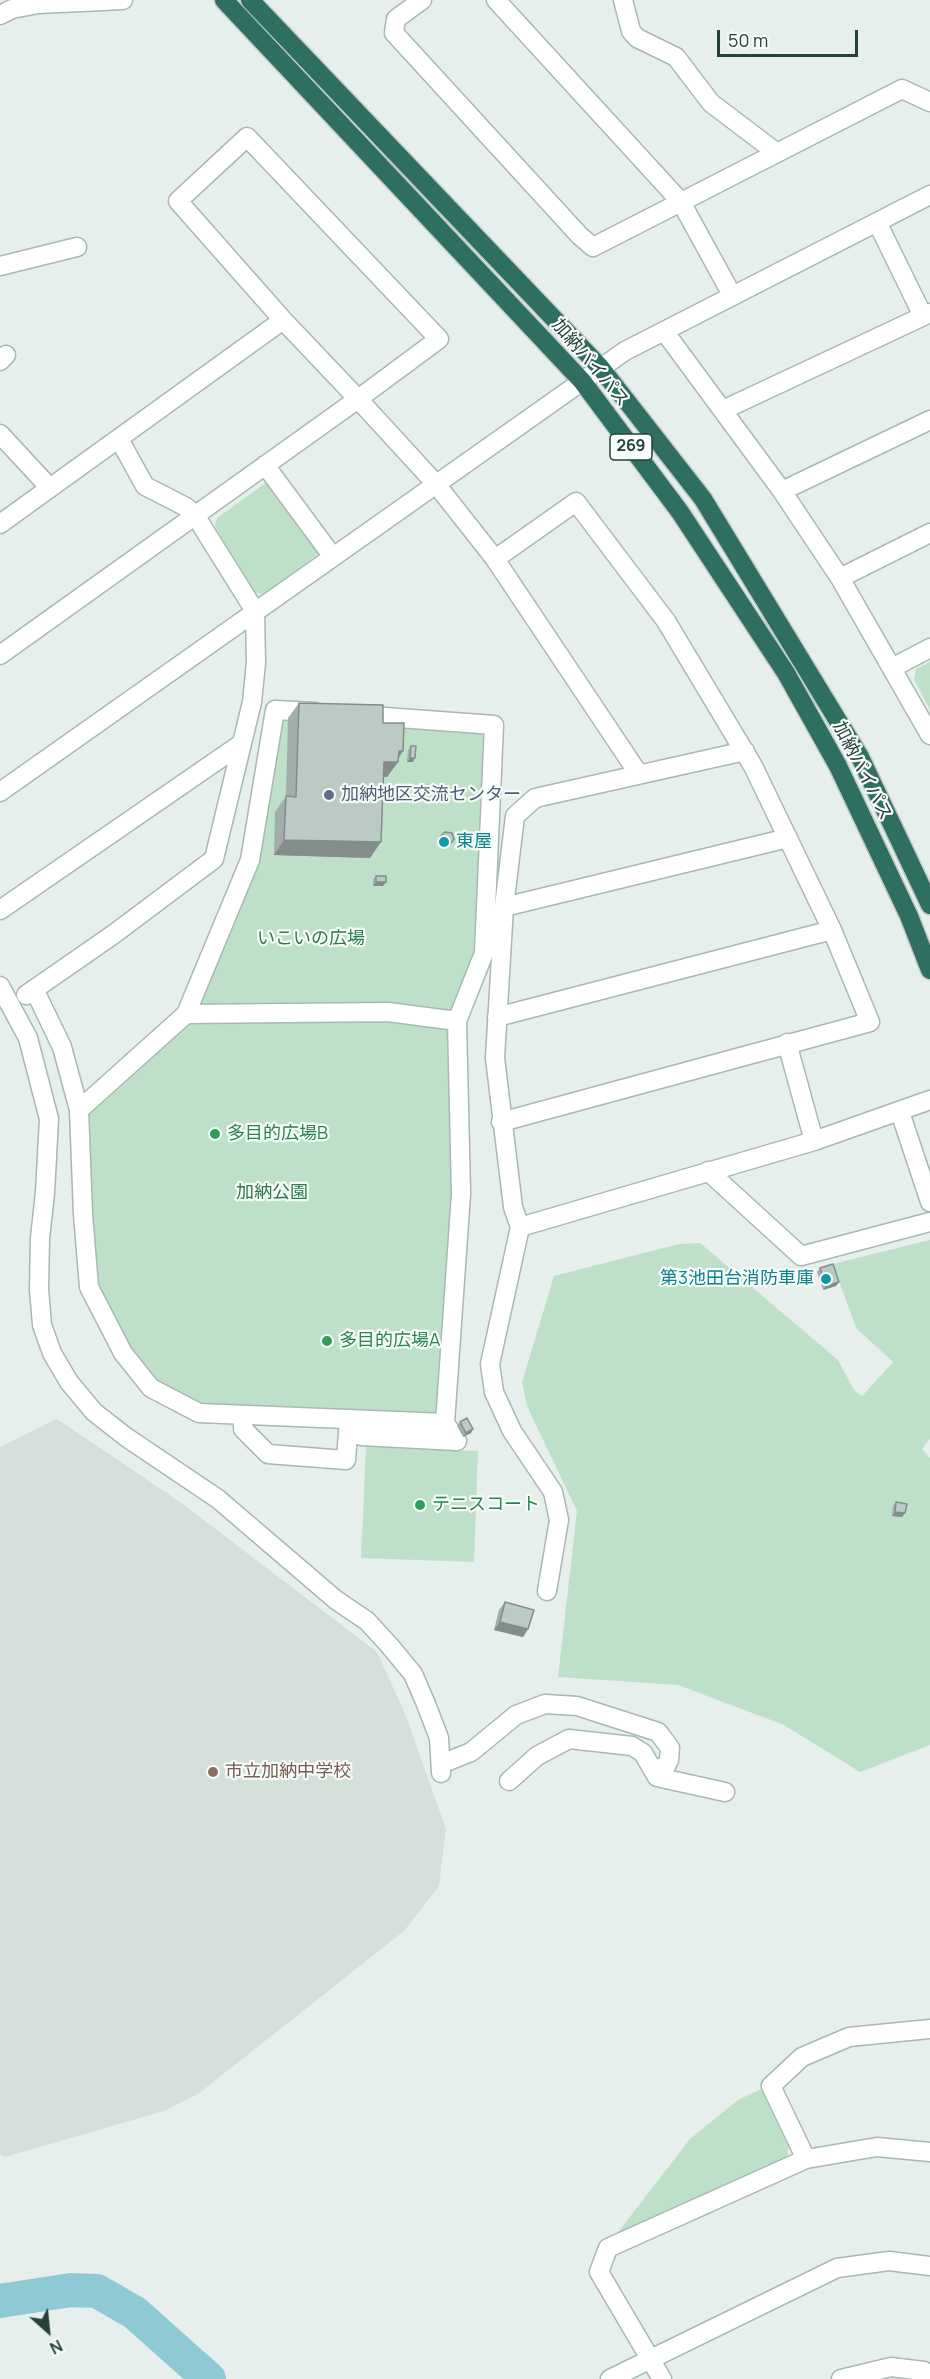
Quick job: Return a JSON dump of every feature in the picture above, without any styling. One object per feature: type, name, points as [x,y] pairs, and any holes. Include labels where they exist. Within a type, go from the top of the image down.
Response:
[{"type":"highway","name":"加納バイパス","points":[[224,0],[582,381],[680,512],[786,673],[838,766],[909,916],[930,970]]},
{"type":"highway","name":"加納バイパス","points":[[250,0],[600,368],[703,499],[860,757],[930,905]]},
{"type":"street","points":[[0,15],[12,9],[38,4],[123,0]]},
{"type":"street","points":[[422,0],[396,19],[394,33],[564,220],[593,247],[902,89],[930,102]]},
{"type":"street","points":[[496,0],[681,202],[732,295]]},
{"type":"street","points":[[623,0],[631,31],[637,38],[676,57],[711,103],[777,153]]},
{"type":"street","points":[[0,655],[358,399],[439,339],[247,137],[178,201],[283,320],[358,399],[436,484],[495,559],[638,773]]},
{"type":"street","points":[[0,792],[600,368],[732,295],[930,195]]},
{"type":"street","points":[[723,410],[927,314],[877,222]]},
{"type":"street","points":[[0,266],[77,247]]},
{"type":"street","points":[[0,524],[283,320]]},
{"type":"street","points":[[664,331],[782,491],[840,578],[930,735]]},
{"type":"street","points":[[782,491],[930,420]]},
{"type":"street","points":[[0,434],[51,488]]},
{"type":"street","points":[[12,1004],[114,934],[214,860],[252,702],[256,663],[255,611],[195,515],[186,507],[145,486],[119,439]]},
{"type":"street","points":[[265,465],[333,557]]},
{"type":"street","points":[[495,559],[576,501],[666,621],[745,752],[832,930],[870,1022],[501,1122]]},
{"type":"street","points":[[840,578],[930,533]]},
{"type":"street","points":[[892,668],[930,648]]},
{"type":"street","points":[[79,1110],[186,1014],[250,860],[275,710],[494,725],[484,953],[457,1022],[461,1194],[445,1424],[422,1431],[361,1436]]},
{"type":"street","points":[[0,910],[241,744]]},
{"type":"street","points":[[547,1591],[559,1520],[553,1492],[512,1431],[494,1392],[490,1364],[520,1227],[513,1207],[495,1058],[504,907],[515,816],[535,798],[638,773],[745,752]]},
{"type":"street","points":[[504,907],[788,838]]},
{"type":"street","points":[[497,1017],[832,930]]},
{"type":"street","points":[[0,986],[12,1004],[28,1038],[49,1119],[40,1238],[39,1289],[42,1324],[52,1353],[69,1382],[94,1412],[126,1437],[218,1499],[327,1593],[367,1621],[413,1674],[440,1738],[441,1768],[471,1752],[516,1715],[545,1704],[577,1706],[658,1732],[670,1748],[669,1760],[665,1768],[653,1768]]},
{"type":"street","points":[[34,989],[62,1047],[79,1110],[83,1214],[89,1287],[123,1353],[151,1388],[199,1413],[349,1419],[422,1431]]},
{"type":"street","points":[[186,1014],[388,1012],[457,1022]]},
{"type":"street","points":[[787,1043],[814,1141]]},
{"type":"street","points":[[520,1227],[814,1141],[930,1100]]},
{"type":"street","points":[[900,1112],[930,1203]]},
{"type":"street","points":[[708,1171],[801,1256],[930,1221]]},
{"type":"street","points":[[243,1415],[243,1429],[268,1454],[346,1460],[349,1419]]},
{"type":"street","points":[[508,1781],[537,1756],[569,1739],[632,1746],[643,1753],[657,1777],[725,1792]]},
{"type":"street","points":[[806,2159],[771,2086],[802,2057],[849,2037],[930,2029]]},
{"type":"street","points":[[662,2379],[599,2272],[608,2248],[806,2159],[877,2147],[930,2152]]},
{"type":"street","points":[[610,2379],[837,2268],[890,2261],[930,2266]]},
{"type":"street","points":[[842,2379],[891,2367],[924,2371],[921,2379]]},
{"type":"shaded area","name":"市立加納中学校","points":[[57,1419],[180,1502],[377,1652],[406,1716],[446,1829],[439,1886],[404,1931],[198,2094],[164,2111],[5,2157],[0,2154],[0,1447]]},
{"type":"green space","points":[[267,482],[318,554],[264,595],[253,592],[215,526],[217,518]]},
{"type":"green space","points":[[930,662],[930,710],[914,679],[916,669]]},
{"type":"green space","name":"加納公園","points":[[275,710],[494,725],[484,953],[457,1021],[461,1194],[445,1423],[199,1413],[151,1388],[89,1287],[79,1110],[171,1026],[250,860]]},
{"type":"green space","points":[[930,1240],[930,1439],[922,1449],[930,1458],[930,1745],[860,1772],[784,1725],[678,1685],[558,1677],[577,1511],[527,1406],[522,1382],[554,1276],[679,1244],[700,1243],[838,1360],[854,1390],[862,1396],[893,1362],[856,1328],[833,1264]]},
{"type":"green space","name":"テニスコート","points":[[366,1447],[478,1451],[474,1562],[361,1558]]},
{"type":"green space","points":[[761,2089],[788,2146],[788,2156],[612,2240],[690,2139],[738,2100]]},
{"type":"building","name":"加納地区交流センター","points":[[299,703],[383,705],[383,723],[404,723],[403,751],[399,751],[398,762],[384,762],[381,842],[284,840],[286,796],[296,797]]},
{"type":"building","points":[[411,746],[416,746],[415,758],[410,758]]},
{"type":"building","points":[[445,832],[452,833],[454,839],[450,844],[443,843],[440,837]]},
{"type":"building","points":[[376,876],[386,876],[386,882],[376,882]]},
{"type":"building","points":[[833,1264],[839,1282],[826,1286],[820,1268]]},
{"type":"building","points":[[467,1418],[473,1429],[466,1433],[460,1422]]},
{"type":"building","points":[[896,1502],[907,1504],[905,1513],[895,1512]]},
{"type":"building","points":[[505,1602],[534,1610],[528,1629],[500,1622]]},
{"type":"waterway","points":[[0,2301],[71,2290],[97,2291],[135,2313],[209,2379]]},
{"type":"place","name":"加納地区交流センター","points":[[329,795]]},
{"type":"place","name":"東屋","points":[[444,842]]},
{"type":"place","name":"多目的広場B","points":[[215,1134]]},
{"type":"place","name":"第3池田台消防車庫","points":[[826,1279]]},
{"type":"place","name":"多目的広場A","points":[[327,1341]]},
{"type":"place","name":"テニスコート","points":[[420,1505]]},
{"type":"place","name":"市立加納中学校","points":[[213,1772]]},
{"type":"park label","name":"いこいの広場","points":[[311,939]]}]
